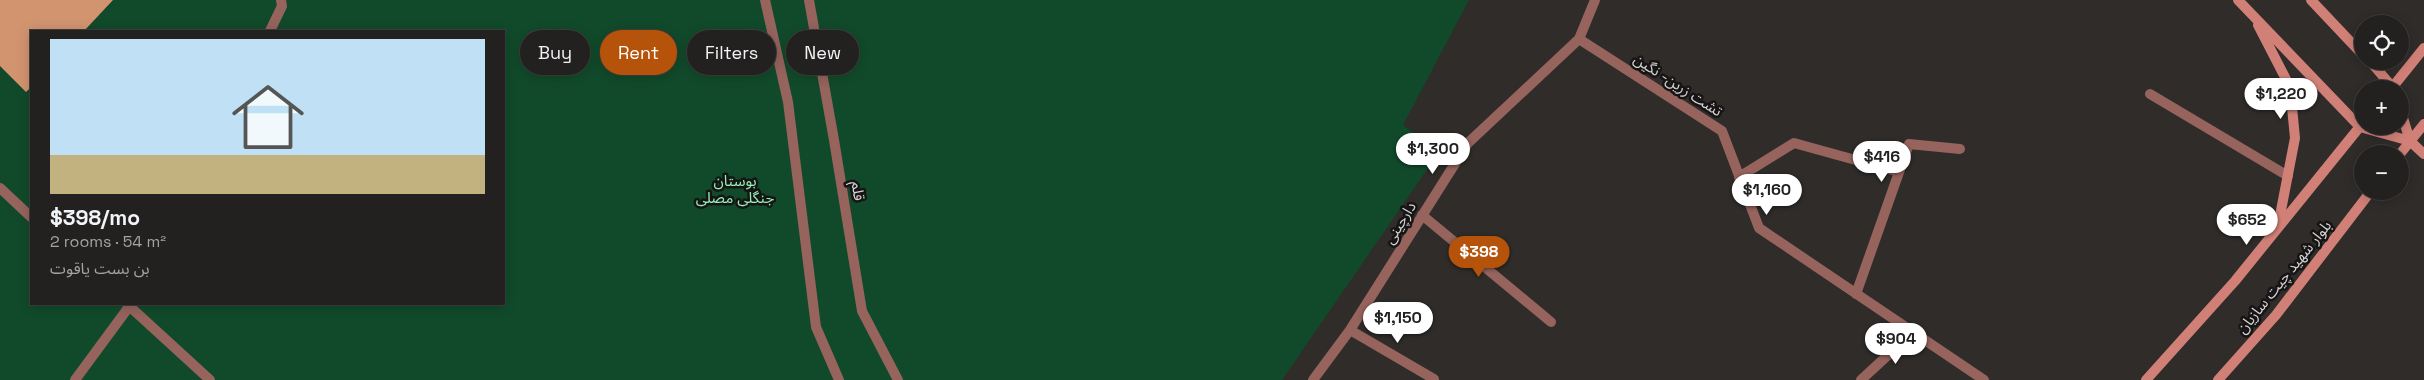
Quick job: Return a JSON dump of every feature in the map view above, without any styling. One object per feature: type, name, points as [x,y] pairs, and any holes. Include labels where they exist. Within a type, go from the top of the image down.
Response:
[{"type":"main road","points":[[2238,0],[2354,119]]},
{"type":"main road","points":[[2311,0],[2354,46]]},
{"type":"main road","points":[[2253,15],[2290,87],[2296,138],[2278,228]]},
{"type":"main road","points":[[2399,80],[2424,48]]},
{"type":"main road","points":[[2378,70],[2386,80]]},
{"type":"main road","points":[[2407,145],[2424,124]]},
{"type":"main road","points":[[2146,380],[2235,281],[2354,135]]},
{"type":"main road","points":[[2390,135],[2410,141],[2424,154]]},
{"type":"main road","points":[[2408,135],[2410,141]]},
{"type":"main road","name":"بلوار شهید چیت سازیان","points":[[2218,380],[2276,315],[2364,200]]},
{"type":"street","points":[[270,30],[282,6],[281,0]]},
{"type":"street","points":[[765,0],[788,102],[816,327],[839,380]]},
{"type":"street","name":"قلم","points":[[808,0],[836,150],[862,311],[898,380]]},
{"type":"street","name":"دارچینی","points":[[1313,380],[1350,330],[1468,143],[1579,39],[1595,0]]},
{"type":"street","name":"تشت زرین- نگین","points":[[1579,39],[1722,131],[1758,228],[1984,380]]},
{"type":"street","points":[[2150,94],[2288,176]]},
{"type":"street","points":[[1739,177],[1794,144],[1899,172]]},
{"type":"street","points":[[1856,294],[1909,144],[1960,149]]},
{"type":"street","points":[[0,188],[30,215]]},
{"type":"street","points":[[1422,215],[1551,322]]},
{"type":"street","points":[[75,380],[128,305]]},
{"type":"street","points":[[130,305],[210,380]]},
{"type":"street","points":[[1350,330],[1434,379]]},
{"type":"street","points":[[1861,380],[1913,332]]},
{"type":"green space","name":"بوستان جنگلی مصلی","points":[[0,0],[1469,0],[1403,125],[1439,152],[1282,380],[0,380]]},
{"type":"building","points":[[0,0],[113,0],[85,30],[30,30],[30,88],[26,92],[0,66]]}]
